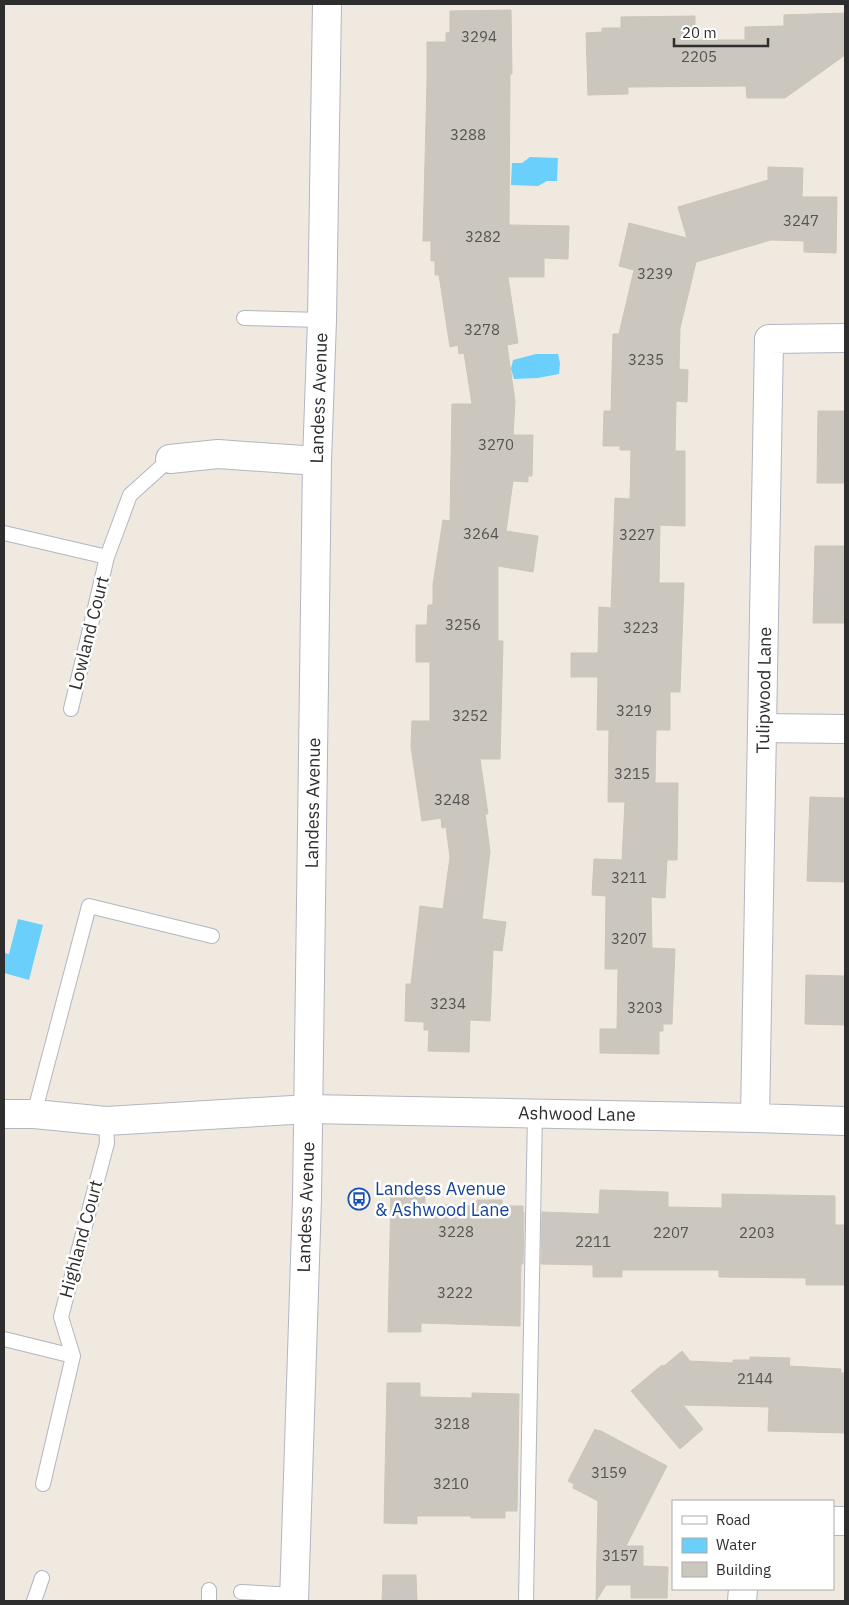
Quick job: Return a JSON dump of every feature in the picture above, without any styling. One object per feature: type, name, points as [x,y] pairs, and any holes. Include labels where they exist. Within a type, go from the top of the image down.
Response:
[{"type":"street","name":"Landess Avenue","points":[[294,1598],[309,1109],[317,461],[322,320],[327,4]]},
{"type":"street","name":"Tulipwood Lane","points":[[755,1118],[769,339],[845,338]]},
{"type":"street","name":"Lowland Court","points":[[170,459],[218,454],[317,461]]},
{"type":"street","points":[[763,728],[845,729]]},
{"type":"street","points":[[4,1114],[34,1114],[106,1121],[309,1109]]},
{"type":"street","name":"Ashwood Lane","points":[[309,1109],[755,1118],[845,1122]]},
{"type":"lane","points":[[244,318],[322,320]]},
{"type":"lane","name":"Lowland Court","points":[[70,709],[108,557],[130,495],[170,459]]},
{"type":"lane","name":"Lowland Court","points":[[4,533],[108,557]]},
{"type":"lane","points":[[34,1114],[89,906],[212,936]]},
{"type":"lane","points":[[526,1601],[535,1113]]},
{"type":"lane","name":"Highland Court","points":[[73,1356],[61,1317],[107,1143],[106,1121]]},
{"type":"lane","points":[[4,1339],[73,1356],[43,1484]]},
{"type":"lane","points":[[34,1601],[42,1578]]},
{"type":"lane","points":[[241,1592],[294,1598]]},
{"type":"water","points":[[530,157],[558,158],[557,181],[547,181],[538,186],[511,185],[512,163],[522,163]]},
{"type":"water","points":[[536,354],[558,354],[560,363],[559,374],[538,378],[514,379],[511,369],[513,360]]},
{"type":"water","points":[[18,919],[43,925],[29,980],[4,973],[4,953],[9,954]]},
{"type":"building","points":[[511,10],[512,74],[510,74],[509,225],[569,226],[568,259],[544,258],[544,277],[508,277],[518,343],[507,345],[515,401],[513,435],[533,435],[532,476],[528,476],[528,482],[513,481],[506,531],[538,536],[533,572],[498,566],[498,641],[503,641],[500,759],[480,759],[488,814],[485,814],[490,851],[482,919],[506,922],[502,951],[493,950],[490,1021],[470,1020],[469,1052],[428,1051],[429,1030],[424,1030],[424,1022],[405,1021],[406,984],[411,984],[420,906],[443,909],[450,857],[446,827],[442,828],[441,818],[422,821],[411,747],[412,721],[430,721],[430,662],[416,662],[416,625],[427,625],[428,605],[433,605],[433,584],[443,520],[450,521],[452,404],[472,404],[464,353],[459,354],[458,345],[450,347],[439,275],[435,275],[435,261],[431,261],[431,241],[423,241],[427,42],[446,42],[446,33],[450,32],[450,11]]},
{"type":"building","points":[[845,13],[845,55],[785,98],[747,98],[746,86],[628,87],[628,94],[588,95],[586,33],[602,32],[602,28],[621,28],[621,17],[695,16],[695,40],[745,40],[745,27],[784,26],[784,15]]},
{"type":"building","points":[[768,167],[803,168],[802,197],[837,197],[836,253],[804,252],[804,241],[771,240],[696,262],[680,328],[679,369],[688,370],[687,402],[676,401],[675,451],[685,451],[685,526],[660,525],[659,583],[684,583],[680,692],[670,692],[670,730],[656,730],[655,783],[678,783],[677,860],[667,860],[665,898],[651,897],[652,948],[675,949],[672,1024],[663,1024],[663,1031],[659,1031],[659,1054],[600,1053],[600,1029],[617,1029],[618,969],[605,969],[606,896],[592,895],[594,859],[622,860],[625,802],[608,802],[609,730],[597,730],[598,677],[571,677],[571,653],[598,653],[599,607],[611,608],[615,498],[630,499],[631,450],[620,450],[620,446],[603,446],[604,411],[611,411],[613,334],[619,334],[634,270],[619,266],[629,223],[687,238],[678,207],[768,180]]},
{"type":"building","points":[[818,411],[845,411],[845,483],[817,483]]},
{"type":"building","points":[[815,546],[845,546],[845,623],[813,623]]},
{"type":"building","points":[[810,797],[845,798],[845,882],[807,881]]},
{"type":"building","points":[[806,975],[845,976],[845,1025],[805,1024]]},
{"type":"building","points":[[391,1189],[425,1190],[425,1204],[477,1206],[477,1200],[502,1200],[502,1206],[523,1206],[520,1326],[421,1323],[421,1332],[388,1332]]},
{"type":"building","points":[[600,1190],[668,1192],[668,1207],[722,1208],[722,1194],[835,1196],[835,1225],[845,1225],[845,1285],[806,1285],[806,1278],[719,1277],[719,1270],[622,1270],[622,1277],[593,1277],[593,1265],[541,1264],[542,1212],[599,1214]]},
{"type":"building","points":[[682,1351],[690,1361],[733,1363],[733,1360],[750,1360],[750,1357],[790,1358],[789,1366],[841,1369],[841,1373],[845,1373],[845,1433],[768,1431],[769,1407],[683,1405],[703,1429],[680,1449],[631,1391]]},
{"type":"building","points":[[387,1383],[420,1383],[420,1397],[472,1398],[472,1393],[519,1394],[517,1511],[505,1511],[505,1518],[417,1516],[417,1524],[384,1523]]},
{"type":"building","points":[[595,1429],[667,1466],[626,1546],[643,1546],[643,1566],[668,1567],[667,1598],[631,1598],[631,1585],[606,1585],[596,1601],[598,1501],[573,1488],[574,1484],[568,1481]]},
{"type":"building","points":[[383,1575],[416,1575],[417,1601],[382,1601]]},
{"type":"place","name":"Landess Avenue & Ashwood Lane","points":[[359,1199]]}]
